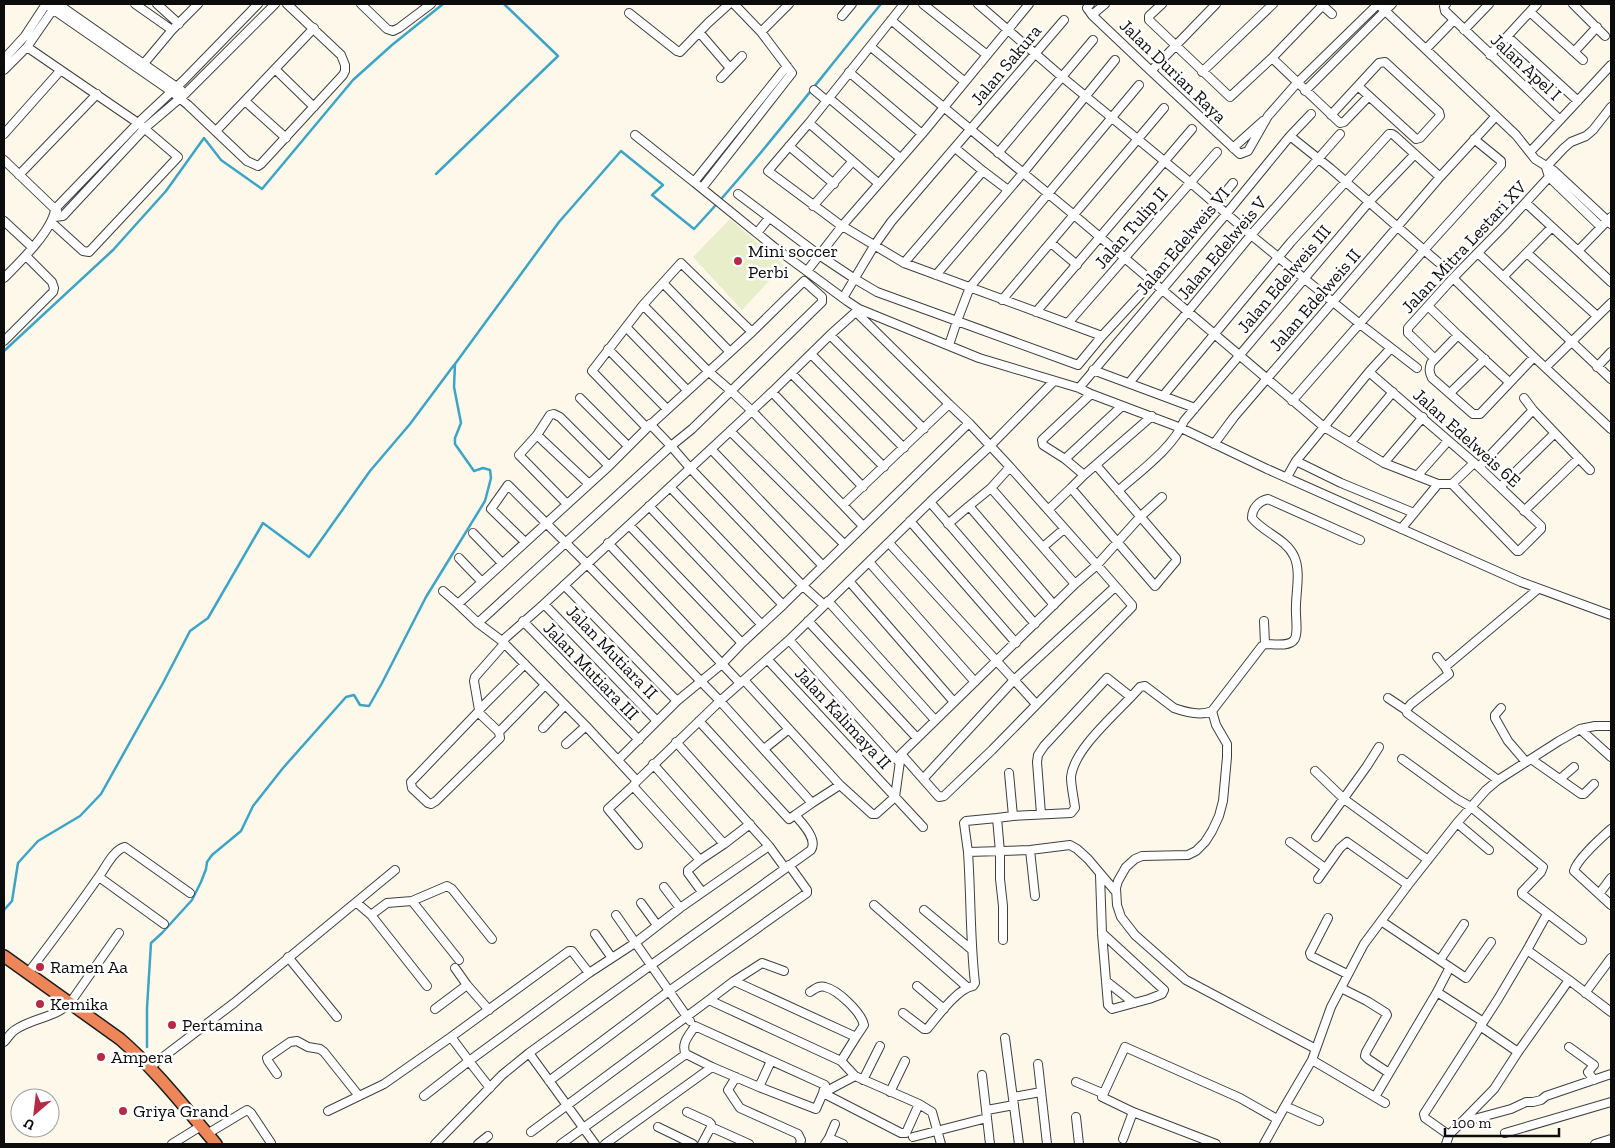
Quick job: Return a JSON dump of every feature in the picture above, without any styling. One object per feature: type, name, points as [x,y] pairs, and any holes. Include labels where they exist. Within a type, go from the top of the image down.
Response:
[{"type":"highway","points":[[4,956],[120,1039],[150,1067],[216,1144]]},
{"type":"street","points":[[4,59],[26,36],[45,4],[56,6],[175,89],[188,105],[247,161],[258,166],[286,138],[345,71],[341,55],[287,4]]},
{"type":"street","points":[[135,4],[172,30]]},
{"type":"street","points":[[158,4],[179,24]]},
{"type":"street","points":[[142,66],[172,30],[198,4]]},
{"type":"street","points":[[4,278],[26,256],[52,220],[55,209],[141,125],[258,4]]},
{"type":"street","points":[[52,220],[63,216],[141,125],[182,97],[275,4]]},
{"type":"street","points":[[361,4],[387,29],[392,31],[399,28],[425,5]]},
{"type":"street","points":[[629,13],[677,51],[682,51],[729,4]]},
{"type":"street","points":[[702,188],[792,74],[792,71],[761,32],[734,4]]},
{"type":"street","points":[[761,32],[789,4]]},
{"type":"street","points":[[842,16],[852,4]]},
{"type":"street","points":[[904,4],[789,146],[765,168],[842,226],[904,263],[1102,336]]},
{"type":"street","points":[[923,4],[986,55]]},
{"type":"street","points":[[978,4],[1061,76],[1304,279],[1418,368]]},
{"type":"street","points":[[807,271],[842,226],[922,134],[1029,4]]},
{"type":"street","points":[[1090,4],[1087,8],[1092,15]]},
{"type":"street","name":"Jalan Durian Raya","points":[[1105,4],[1092,15],[1240,154],[1248,151],[1268,116]]},
{"type":"street","points":[[1162,4],[1149,18],[1202,72],[1230,97],[1272,58],[1322,5],[1332,14]]},
{"type":"street","points":[[1151,72],[1216,4]]},
{"type":"street","points":[[1202,72],[1273,4]]},
{"type":"street","points":[[1232,148],[1301,87],[1381,7],[1392,4]]},
{"type":"street","name":"Jalan Apel I","points":[[1446,4],[1444,9],[1454,20],[1560,120],[1611,65]]},
{"type":"street","points":[[1464,30],[1490,4]]},
{"type":"street","points":[[1490,56],[1537,4]]},
{"type":"street","points":[[1573,4],[1605,36]]},
{"type":"street","points":[[4,70],[27,47],[56,6]]},
{"type":"street","points":[[1381,7],[1496,116],[1538,160],[1549,177],[1601,227]]},
{"type":"street","points":[[1530,12],[1583,60]]},
{"type":"street","points":[[892,20],[965,82]]},
{"type":"street","name":"Jalan Sakura","points":[[843,298],[874,246],[891,222],[1064,20]]},
{"type":"street","points":[[1426,49],[1454,20]]},
{"type":"street","points":[[1574,52],[1597,27]]},
{"type":"street","points":[[216,131],[314,28]]},
{"type":"street","points":[[699,32],[730,68]]},
{"type":"street","points":[[1508,37],[1578,101]]},
{"type":"street","points":[[998,153],[1093,40]]},
{"type":"street","points":[[27,47],[141,125],[178,156],[89,252],[83,251],[52,220]]},
{"type":"street","points":[[871,47],[1074,215],[1266,380],[1324,427],[1384,463],[1438,484],[1452,484],[1477,465],[1533,410]]},
{"type":"street","points":[[721,78],[742,56]]},
{"type":"street","points":[[1272,58],[1340,123],[1369,96]]},
{"type":"street","points":[[936,275],[1023,173],[1115,60]]},
{"type":"street","points":[[1331,115],[1379,63],[1385,62],[1439,112],[1440,116],[1420,138],[1416,139],[1358,86]]},
{"type":"street","points":[[694,182],[787,66]]},
{"type":"street","points":[[275,69],[314,107]]},
{"type":"street","points":[[4,134],[60,71]]},
{"type":"street","points":[[849,72],[922,134]]},
{"type":"street","points":[[949,343],[970,287],[1139,84]]},
{"type":"street","points":[[814,90],[828,99],[900,158]]},
{"type":"street","points":[[19,175],[97,94]]},
{"type":"street","points":[[245,101],[286,138]]},
{"type":"street","points":[[1538,160],[1586,136],[1611,107]]},
{"type":"street","points":[[1002,300],[1164,108]]},
{"type":"street","name":"Jalan Edelweis VI","points":[[1080,386],[1157,286],[1222,209],[1311,114]]},
{"type":"street","name":"Jalan Edelweis II","points":[[1218,439],[1234,417],[1440,177],[1496,116]]},
{"type":"street","points":[[1538,160],[1560,120]]},
{"type":"street","points":[[808,123],[878,183]]},
{"type":"street","points":[[1036,312],[1192,129]]},
{"type":"street","name":"Jalan Edelweis V","points":[[1129,383],[1251,235],[1340,134]]},
{"type":"street","points":[[1163,396],[1278,257],[1389,134],[1395,136],[1440,177]]},
{"type":"street","points":[[634,135],[857,310],[969,423],[1132,605],[992,750],[942,798],[900,758],[789,640]]},
{"type":"street","points":[[1290,136],[1438,262]]},
{"type":"street","points":[[1292,401],[1501,165],[1501,161],[1496,156],[1474,140]]},
{"type":"street","points":[[789,146],[834,184]]},
{"type":"street","points":[[955,148],[1008,190]]},
{"type":"street","name":"Jalan Tulip II","points":[[1068,323],[1217,152]]},
{"type":"street","name":"Jalan Edelweis III","points":[[1118,491],[1167,447],[1193,410],[1369,202],[1416,154]]},
{"type":"street","points":[[4,160],[63,216]]},
{"type":"street","points":[[1538,160],[1554,171],[1610,220],[1578,250]]},
{"type":"street","points":[[813,206],[852,162]]},
{"type":"street","points":[[904,263],[983,171]]},
{"type":"street","name":"Jalan Mitra Lestari XV","points":[[1434,360],[1414,340],[1408,330],[1453,278],[1478,254],[1549,177]]},
{"type":"street","points":[[738,194],[819,255],[877,292],[956,324],[1078,364],[1102,336],[1157,286],[1222,209],[1234,183]]},
{"type":"street","points":[[1526,203],[1611,282]]},
{"type":"street","points":[[757,233],[769,218]]},
{"type":"street","points":[[4,221],[32,247]]},
{"type":"street","points":[[1503,277],[1552,227]]},
{"type":"street","points":[[1051,243],[1077,265]]},
{"type":"street","points":[[1527,253],[1597,316]]},
{"type":"street","points":[[1478,254],[1611,379]]},
{"type":"street","points":[[4,341],[53,292],[52,282],[26,256]]},
{"type":"street","points":[[752,332],[682,263],[643,305],[592,371],[671,446],[804,586],[826,603],[935,720]]},
{"type":"street","points":[[1453,278],[1611,429]]},
{"type":"street","points":[[458,604],[589,484],[729,351],[752,332],[804,281],[823,298],[822,302],[692,429],[671,446],[478,623]]},
{"type":"street","points":[[663,283],[729,351]]},
{"type":"street","points":[[1546,367],[1611,302]]},
{"type":"street","points":[[643,305],[708,371],[752,411],[863,526]]},
{"type":"street","points":[[1428,306],[1509,382]]},
{"type":"street","points":[[525,664],[479,711],[411,782],[412,788],[428,803],[434,803],[499,739],[499,732],[479,711],[474,681],[475,677],[503,643],[523,622],[792,374],[857,310]]},
{"type":"street","points":[[857,310],[949,343],[979,358],[1054,381],[1080,386],[1091,394],[1122,406],[1182,425],[1218,439],[1268,469],[1401,529],[1538,589],[1611,615]]},
{"type":"street","points":[[626,327],[687,390]]},
{"type":"street","points":[[830,335],[924,429]]},
{"type":"street","points":[[1458,335],[1434,360],[1429,368],[1430,374],[1432,378],[1473,414],[1480,414],[1534,357]]},
{"type":"street","points":[[1287,477],[1296,461],[1391,348]]},
{"type":"street","points":[[608,349],[667,409]]},
{"type":"street","points":[[1597,367],[1611,352]]},
{"type":"street","points":[[811,354],[904,448]]},
{"type":"street","points":[[1450,393],[1485,359]]},
{"type":"street","points":[[1092,372],[1129,383],[1193,410]]},
{"type":"street","name":"Jalan Edelweis 6E","points":[[1369,372],[1477,465],[1541,526],[1541,529],[1517,551],[1452,484]]},
{"type":"street","points":[[792,374],[884,467]]},
{"type":"street","points":[[638,845],[608,809],[698,721],[789,640],[910,521],[990,446],[1054,381]]},
{"type":"street","points":[[772,392],[863,487]]},
{"type":"street","points":[[1351,442],[1393,392]]},
{"type":"street","points":[[1084,475],[1065,459],[1043,446],[1042,440],[1091,394]]},
{"type":"street","points":[[580,398],[628,446]]},
{"type":"street","points":[[1524,398],[1590,470]]},
{"type":"street","points":[[843,505],[949,404]]},
{"type":"street","points":[[1065,459],[1122,406]]},
{"type":"street","points":[[567,504],[519,456],[537,435],[550,415],[558,415],[608,466]]},
{"type":"street","points":[[1048,510],[1084,475],[1152,416]]},
{"type":"street","points":[[1384,463],[1422,417]]},
{"type":"street","points":[[618,760],[677,701],[722,664],[761,624],[804,586],[844,544],[969,423]]},
{"type":"street","points":[[730,431],[844,544]]},
{"type":"street","points":[[1500,487],[1555,433]]},
{"type":"street","points":[[537,435],[589,484]]},
{"type":"street","points":[[1417,476],[1448,440]]},
{"type":"street","points":[[711,450],[823,566]]},
{"type":"street","points":[[1524,511],[1579,458]]},
{"type":"street","points":[[1296,461],[1341,483],[1414,513]]},
{"type":"street","points":[[1071,488],[1155,586],[1176,561],[1176,558],[1096,465]]},
{"type":"street","points":[[948,524],[990,488],[1010,467]]},
{"type":"street","points":[[1401,529],[1438,484]]},
{"type":"street","points":[[525,542],[491,508],[508,485],[720,701],[812,803]]},
{"type":"street","points":[[670,487],[783,605]]},
{"type":"street","points":[[990,488],[1075,584]]},
{"type":"street","points":[[608,544],[722,664],[789,729],[840,785],[872,814],[876,814],[895,797],[900,758],[917,738],[1075,584],[1097,565],[1116,542],[1162,497]]},
{"type":"street","points":[[902,1013],[926,1030],[944,1009],[967,987],[974,986],[975,983],[968,852],[964,823],[966,821],[1071,813],[1075,808],[1071,778],[1075,761],[1101,728],[1140,687],[1145,686],[1179,710],[1202,714],[1212,711],[1265,644],[1288,644],[1295,640],[1297,636],[1297,572],[1295,557],[1286,544],[1256,524],[1252,518],[1255,507],[1261,500],[1268,499],[1360,540]]},
{"type":"street","points":[[930,502],[1035,624]]},
{"type":"street","points":[[649,506],[761,624]]},
{"type":"street","points":[[969,506],[1054,605]]},
{"type":"street","points":[[910,521],[1016,643]]},
{"type":"street","points":[[629,524],[742,643]]},
{"type":"street","points":[[1043,547],[1064,529]]},
{"type":"street","points":[[473,533],[502,563]]},
{"type":"street","points":[[889,543],[1036,704]]},
{"type":"street","points":[[459,558],[482,582]]},
{"type":"street","points":[[869,562],[975,682]]},
{"type":"street","points":[[849,581],[954,702]]},
{"type":"street","points":[[564,585],[677,701]]},
{"type":"street","points":[[923,779],[1014,680],[1115,587]]},
{"type":"street","points":[[1445,667],[1538,589]]},
{"type":"street","points":[[443,591],[503,643],[586,726],[618,760],[700,860]]},
{"type":"street","name":"Jalan Mutiara II","points":[[544,604],[657,721]]},
{"type":"street","points":[[1264,620],[1265,644]]},
{"type":"street","points":[[808,621],[917,738]]},
{"type":"street","name":"Jalan Mutiara III","points":[[523,622],[639,740]]},
{"type":"street","points":[[1406,710],[1449,674],[1437,657]]},
{"type":"street","name":"Jalan Kalimaya II","points":[[768,660],[923,827]]},
{"type":"street","points":[[1041,814],[1037,762],[1038,755],[1044,746],[1107,678],[1131,697]]},
{"type":"street","points":[[499,732],[545,685]]},
{"type":"street","points":[[1388,698],[1498,780]]},
{"type":"street","points":[[544,728],[565,706]]},
{"type":"street","points":[[1501,708],[1495,715],[1495,718],[1508,741],[1529,760],[1581,794],[1584,794],[1594,784]]},
{"type":"street","points":[[1212,711],[1214,722],[1227,744],[1223,801],[1212,831],[1205,842],[1196,851],[1188,855],[1142,856],[1135,859],[1126,868],[1118,881],[1116,892],[1117,905],[1121,917],[1135,934],[1186,980],[1316,1049]]},
{"type":"street","points":[[435,1144],[502,1075],[529,1053],[652,966],[787,866],[812,850],[811,837],[698,721]]},
{"type":"street","points":[[566,744],[586,726]]},
{"type":"street","points":[[1264,1144],[1312,1060],[1331,1007],[1364,944],[1408,885],[1471,807],[1498,780],[1580,729],[1595,726],[1611,726]]},
{"type":"street","points":[[764,749],[789,729]]},
{"type":"street","points":[[1580,729],[1611,757]]},
{"type":"street","points":[[549,1081],[669,991],[807,893],[807,890],[787,866],[676,742]]},
{"type":"street","points":[[1316,838],[1379,747]]},
{"type":"street","points":[[1402,759],[1471,807],[1543,867],[1522,894],[1582,940]]},
{"type":"street","points":[[653,764],[724,844]]},
{"type":"street","points":[[1560,779],[1574,767]]},
{"type":"street","points":[[1315,771],[1344,798],[1428,860]]},
{"type":"street","points":[[1008,773],[1013,816]]},
{"type":"street","points":[[792,817],[840,785]]},
{"type":"street","points":[[996,818],[1000,852],[1003,940]]},
{"type":"street","points":[[1458,823],[1489,850]]},
{"type":"street","points":[[702,892],[688,871],[700,860],[750,824]]},
{"type":"street","points":[[1611,829],[1574,868],[1575,873],[1611,906]]},
{"type":"street","points":[[1290,842],[1325,868]]},
{"type":"street","points":[[1318,879],[1345,842],[1347,842],[1408,885]]},
{"type":"street","points":[[968,852],[1030,850],[1070,845],[1078,849],[1116,892]]},
{"type":"street","points":[[424,1096],[468,1061],[589,973],[769,846]]},
{"type":"street","points":[[28,973],[121,848],[125,847],[190,893]]},
{"type":"street","points":[[1030,850],[1035,896]]},
{"type":"street","points":[[150,1067],[234,1003],[395,870]]},
{"type":"street","points":[[1100,875],[1102,933],[1108,1005],[1112,1008],[1162,994],[1164,990],[1102,933]]},
{"type":"street","points":[[98,877],[164,924]]},
{"type":"street","points":[[1599,894],[1611,878]]},
{"type":"street","points":[[371,915],[387,903],[412,901],[446,886],[449,887],[492,938]]},
{"type":"street","points":[[664,887],[680,908]]},
{"type":"street","points":[[412,901],[457,964],[467,985],[490,1010]]},
{"type":"street","points":[[356,903],[371,915],[427,986]]},
{"type":"street","points":[[641,903],[657,925]]},
{"type":"street","points":[[874,905],[967,987]]},
{"type":"street","points":[[924,910],[972,950]]},
{"type":"street","points":[[1449,1135],[1425,1118],[1424,1114],[1498,999],[1547,914]]},
{"type":"street","points":[[616,915],[686,1018],[695,1026],[825,1085],[823,1093],[814,1109],[712,1067],[686,1054],[683,1049],[684,1045],[695,1026]]},
{"type":"street","points":[[1328,918],[1310,953],[1312,956],[1347,974]]},
{"type":"street","points":[[1381,921],[1466,978],[1491,942]]},
{"type":"street","points":[[1440,960],[1464,924]]},
{"type":"street","points":[[4,1042],[15,1030],[57,1013],[70,1003],[119,932]]},
{"type":"street","points":[[595,934],[612,958]]},
{"type":"street","points":[[1527,950],[1611,1012]]},
{"type":"street","points":[[328,1110],[391,1080],[569,951],[572,951],[589,973]]},
{"type":"street","points":[[288,957],[337,1017]]},
{"type":"street","points":[[1585,993],[1611,958]]},
{"type":"street","points":[[531,1132],[734,981],[762,963],[784,971]]},
{"type":"street","points":[[1375,1097],[1450,967]]},
{"type":"street","points":[[1446,1144],[1449,1135],[1494,1090],[1568,980]]},
{"type":"street","points":[[734,981],[856,1037]]},
{"type":"street","points":[[1106,981],[1134,1003]]},
{"type":"street","points":[[435,1009],[467,985]]},
{"type":"street","points":[[918,986],[944,1009]]},
{"type":"street","points":[[810,992],[819,987],[825,987],[841,997],[863,1019],[864,1024],[841,1061]]},
{"type":"street","points":[[1340,988],[1386,1012],[1387,1015],[1365,1056],[1368,1060],[1389,1073]]},
{"type":"street","points":[[1437,992],[1518,1052]]},
{"type":"street","points":[[709,1000],[841,1061],[855,1076],[931,1110],[941,1144]]},
{"type":"street","points":[[451,1037],[490,1088]]},
{"type":"street","points":[[1005,1038],[1019,1144]]},
{"type":"street","points":[[277,1074],[267,1058],[290,1042],[297,1041],[324,1052],[359,1096]]},
{"type":"street","points":[[863,1080],[880,1046]]},
{"type":"street","points":[[1216,1144],[1133,1112],[1103,1098],[1102,1093],[1123,1048],[1126,1046],[1240,1098],[1277,1119]]},
{"type":"street","points":[[1569,1047],[1594,1065],[1588,1072],[1594,1080]]},
{"type":"street","points":[[529,1053],[594,1144]]},
{"type":"street","points":[[561,1144],[686,1054]]},
{"type":"street","points":[[1312,1060],[1385,1103]]},
{"type":"street","points":[[759,1087],[771,1061]]},
{"type":"street","points":[[890,1092],[905,1061]]},
{"type":"street","points":[[1038,1064],[1047,1144]]},
{"type":"street","points":[[605,1144],[712,1067]]},
{"type":"street","points":[[1462,1122],[1511,1109],[1526,1102],[1540,1101],[1546,1096],[1611,1074]]},
{"type":"street","points":[[982,1075],[990,1144]]},
{"type":"street","points":[[823,1093],[855,1076]]},
{"type":"street","points":[[736,1077],[728,1090],[738,1106],[798,1134],[801,1138],[801,1144]]},
{"type":"street","points":[[1076,1082],[1102,1093]]},
{"type":"street","points":[[913,1137],[938,1132],[1041,1092]]},
{"type":"street","points":[[823,1093],[901,1134],[906,1132],[919,1104]]},
{"type":"street","points":[[1505,1133],[1611,1102]]},
{"type":"street","points":[[1285,1106],[1319,1121]]},
{"type":"street","points":[[172,1144],[247,1110],[271,1143]]},
{"type":"street","points":[[687,1112],[712,1124],[702,1144]]},
{"type":"street","points":[[1123,1139],[1133,1112]]},
{"type":"street","points":[[1076,1117],[1079,1144]]},
{"type":"street","points":[[835,1124],[827,1141],[842,1144]]},
{"type":"street","points":[[658,1127],[693,1144]]},
{"type":"street","points":[[711,1127],[749,1144]]},
{"type":"street","points":[[478,1144],[488,1136]]},
{"type":"street","points":[[1595,1144],[1611,1139]]},
{"type":"green space","name":"Mini soccer Perbi","points":[[730,219],[784,265],[742,310],[693,257]]},
{"type":"waterway","points":[[4,351],[113,250],[166,191],[204,138],[221,160],[262,189],[353,80],[392,45],[443,4]]},
{"type":"waterway","points":[[436,174],[558,56],[504,4]]},
{"type":"waterway","points":[[147,1047],[151,943],[192,900],[201,882],[207,862],[212,855],[241,831],[253,806],[283,768],[346,697],[354,695],[360,705],[369,706],[426,597],[485,501],[491,478],[490,470],[483,468],[474,471],[455,444],[455,438],[461,423],[454,387],[455,364],[559,222],[621,151],[663,185],[652,195],[694,229],[766,146],[881,4]]},
{"type":"waterway","points":[[4,910],[12,901],[18,863],[38,841],[80,816],[101,794],[190,631],[208,618],[263,523],[309,557],[370,471],[410,424],[454,365]]},
{"type":"place","name":"Mini soccer Perbi","points":[[738,261]]},
{"type":"place","name":"Ramen Aa","points":[[40,967]]},
{"type":"place","name":"Kemika","points":[[40,1004]]},
{"type":"place","name":"Pertamina","points":[[172,1025]]},
{"type":"place","name":"Ampera","points":[[101,1057]]},
{"type":"place","name":"Griya Grand","points":[[123,1111]]}]
